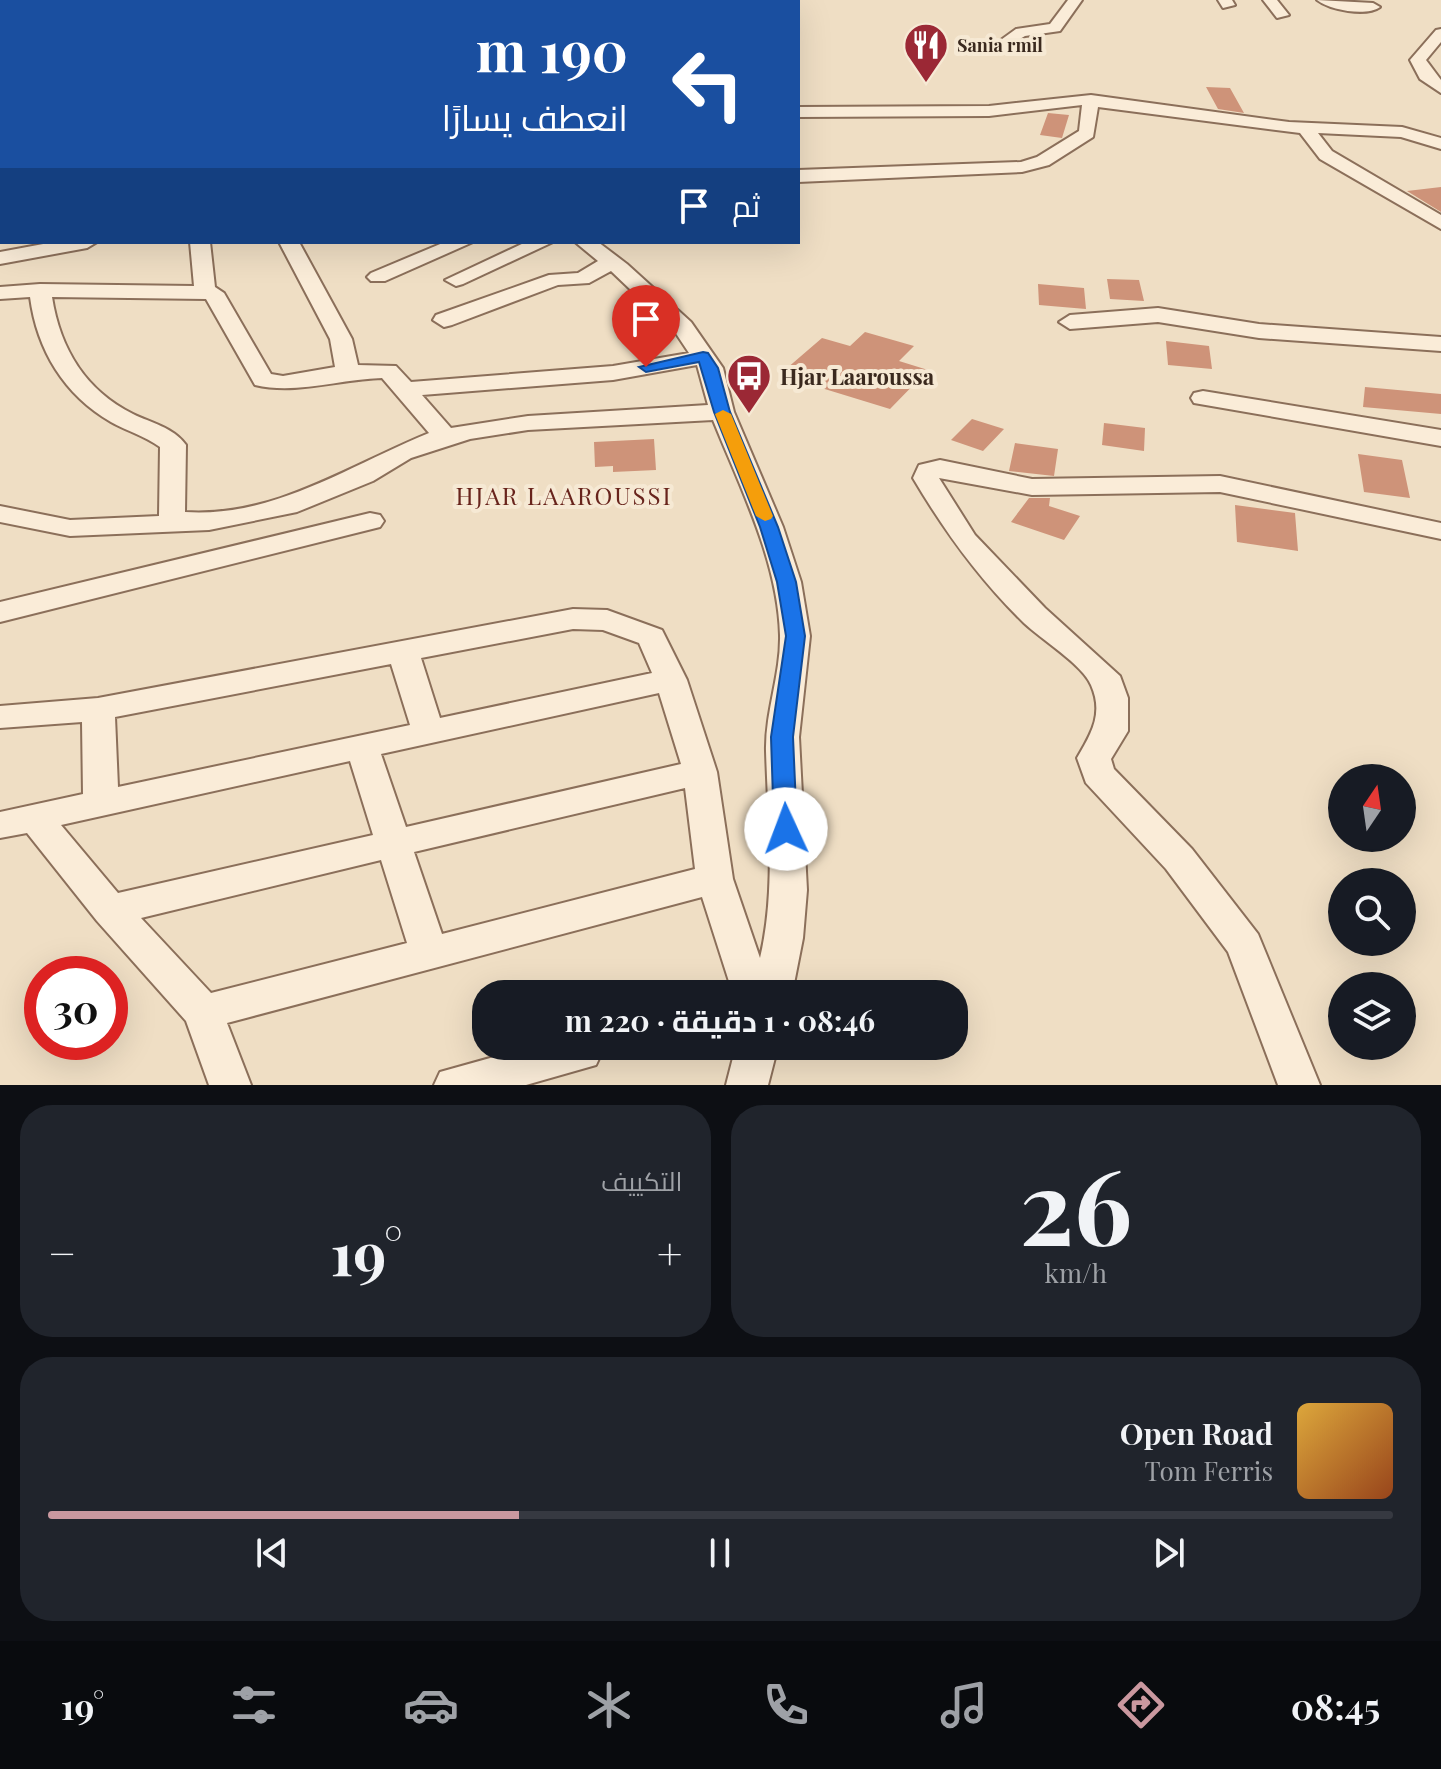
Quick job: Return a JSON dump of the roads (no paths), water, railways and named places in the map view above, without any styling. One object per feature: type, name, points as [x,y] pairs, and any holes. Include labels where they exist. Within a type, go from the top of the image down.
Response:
[{"type":"street","points":[[1006,42],[1021,32],[1055,28],[1075,0]]},
{"type":"street","points":[[1270,0],[1282,15]]},
{"type":"street","points":[[1324,0],[1331,4],[1373,7]]},
{"type":"street","points":[[1441,33],[1418,60],[1426,76],[1441,88]]},
{"type":"street","points":[[800,112],[989,111],[1091,100],[1305,128],[1402,132],[1441,144]]},
{"type":"street","points":[[800,176],[1022,167],[1043,161],[1087,133],[1091,100]]},
{"type":"street","points":[[1305,128],[1326,155],[1441,223]]},
{"type":"street","points":[[0,258],[76,244]]},
{"type":"street","points":[[200,244],[205,292]]},
{"type":"street","points":[[290,244],[341,339],[348,372]]},
{"type":"street","points":[[378,277],[458,244]]},
{"type":"street","points":[[456,280],[538,244]]},
{"type":"street","points":[[588,244],[683,327],[711,368],[722,412],[769,527],[786,582],[795,636],[782,737],[789,890],[784,938],[775,980]]},
{"type":"street","points":[[444,320],[556,279],[582,279],[612,262]]},
{"type":"street","points":[[40,290],[43,323],[71,378],[121,418],[151,430],[173,445],[171,514],[184,523]]},
{"type":"street","points":[[0,293],[40,290],[205,292],[217,296],[263,380],[283,383],[348,372],[385,370],[445,436]]},
{"type":"street","points":[[1070,322],[1158,315],[1259,331],[1441,344]]},
{"type":"street","points":[[406,390],[444,384],[613,373],[703,357]]},
{"type":"street","points":[[1203,398],[1441,438]]},
{"type":"street","points":[[0,514],[70,528],[209,522],[287,506],[364,475],[402,453],[445,436],[507,425],[722,412]]},
{"type":"street","points":[[1299,1085],[1244,945],[1179,859],[1098,774],[1094,758],[1112,731],[1112,698],[1104,676],[1034,615],[964,540],[926,478],[928,471],[940,468],[1032,487],[1220,484],[1441,531]]},
{"type":"street","points":[[0,612],[370,521]]},
{"type":"street","points":[[0,717],[98,709],[573,619],[607,620],[651,637],[671,680],[700,772],[715,879],[748,980]]},
{"type":"street","points":[[403,651],[428,731]]},
{"type":"street","points":[[17,821],[671,680]]},
{"type":"street","points":[[98,709],[101,803]]},
{"type":"street","points":[[362,746],[396,843],[429,953]]},
{"type":"street","points":[[110,910],[700,772]]},
{"type":"street","points":[[17,821],[110,910],[203,1012],[230,1085]]},
{"type":"street","points":[[203,1012],[715,879]]},
{"type":"street","points":[[455,1085],[550,1060]]},
{"type":"street","points":[[747,1085],[753,1060]]},
{"type":"place","name":"Sania rmil","points":[[926,84]]},
{"type":"place","name":"Hjar Laaroussa","points":[[749,415]]},
{"type":"district","name":"HJAR LAAROUSSI","points":[[564,495]]}]
